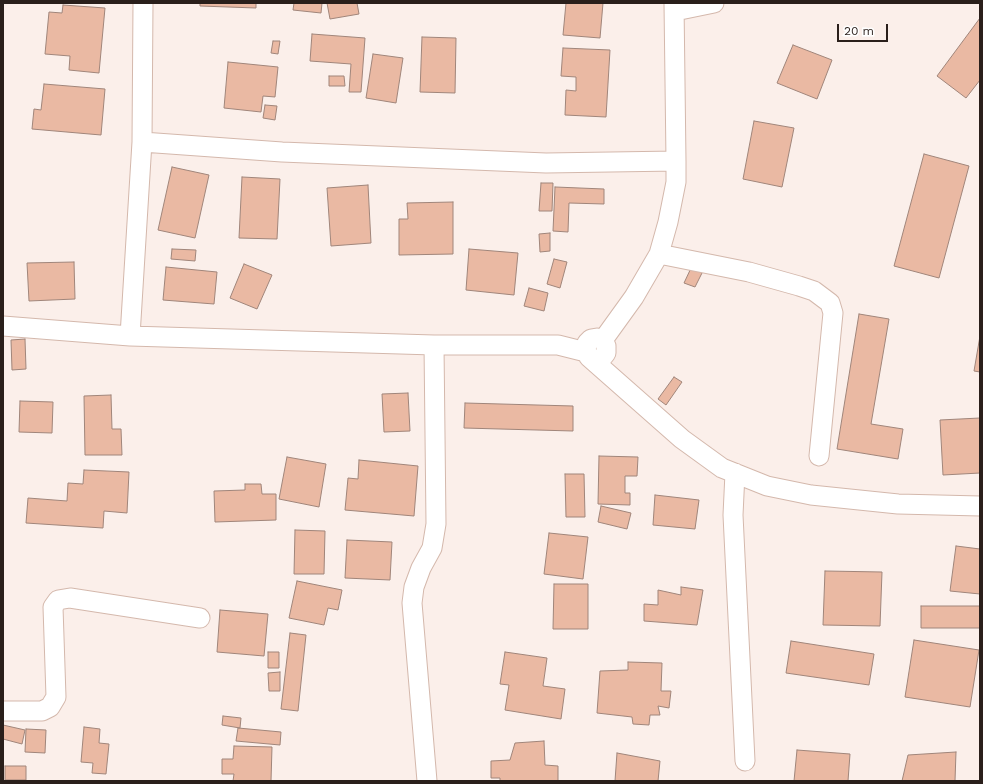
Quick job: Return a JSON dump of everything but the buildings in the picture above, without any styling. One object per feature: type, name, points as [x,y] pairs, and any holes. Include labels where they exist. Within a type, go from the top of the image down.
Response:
[{"type":"street","points":[[130,336],[142,142],[144,3]]},
{"type":"street","points":[[594,349],[634,297],[659,254],[668,222],[676,182],[674,7],[714,3]]},
{"type":"street","points":[[142,142],[282,152],[546,163],[676,161]]},
{"type":"street","points":[[659,254],[749,272],[799,286],[814,291],[830,303],[833,313],[819,456]]},
{"type":"street","points":[[3,326],[130,336],[434,345],[558,345],[594,349],[626,388],[682,439],[722,468],[767,486],[811,495],[898,504],[980,506]]},
{"type":"street","points":[[427,781],[412,603],[414,586],[421,568],[432,548],[436,524],[434,345]]},
{"type":"street","points":[[735,473],[733,515],[745,761]]},
{"type":"street","points":[[3,711],[42,711],[50,707],[56,697],[53,607],[58,600],[70,598],[200,618]]}]
